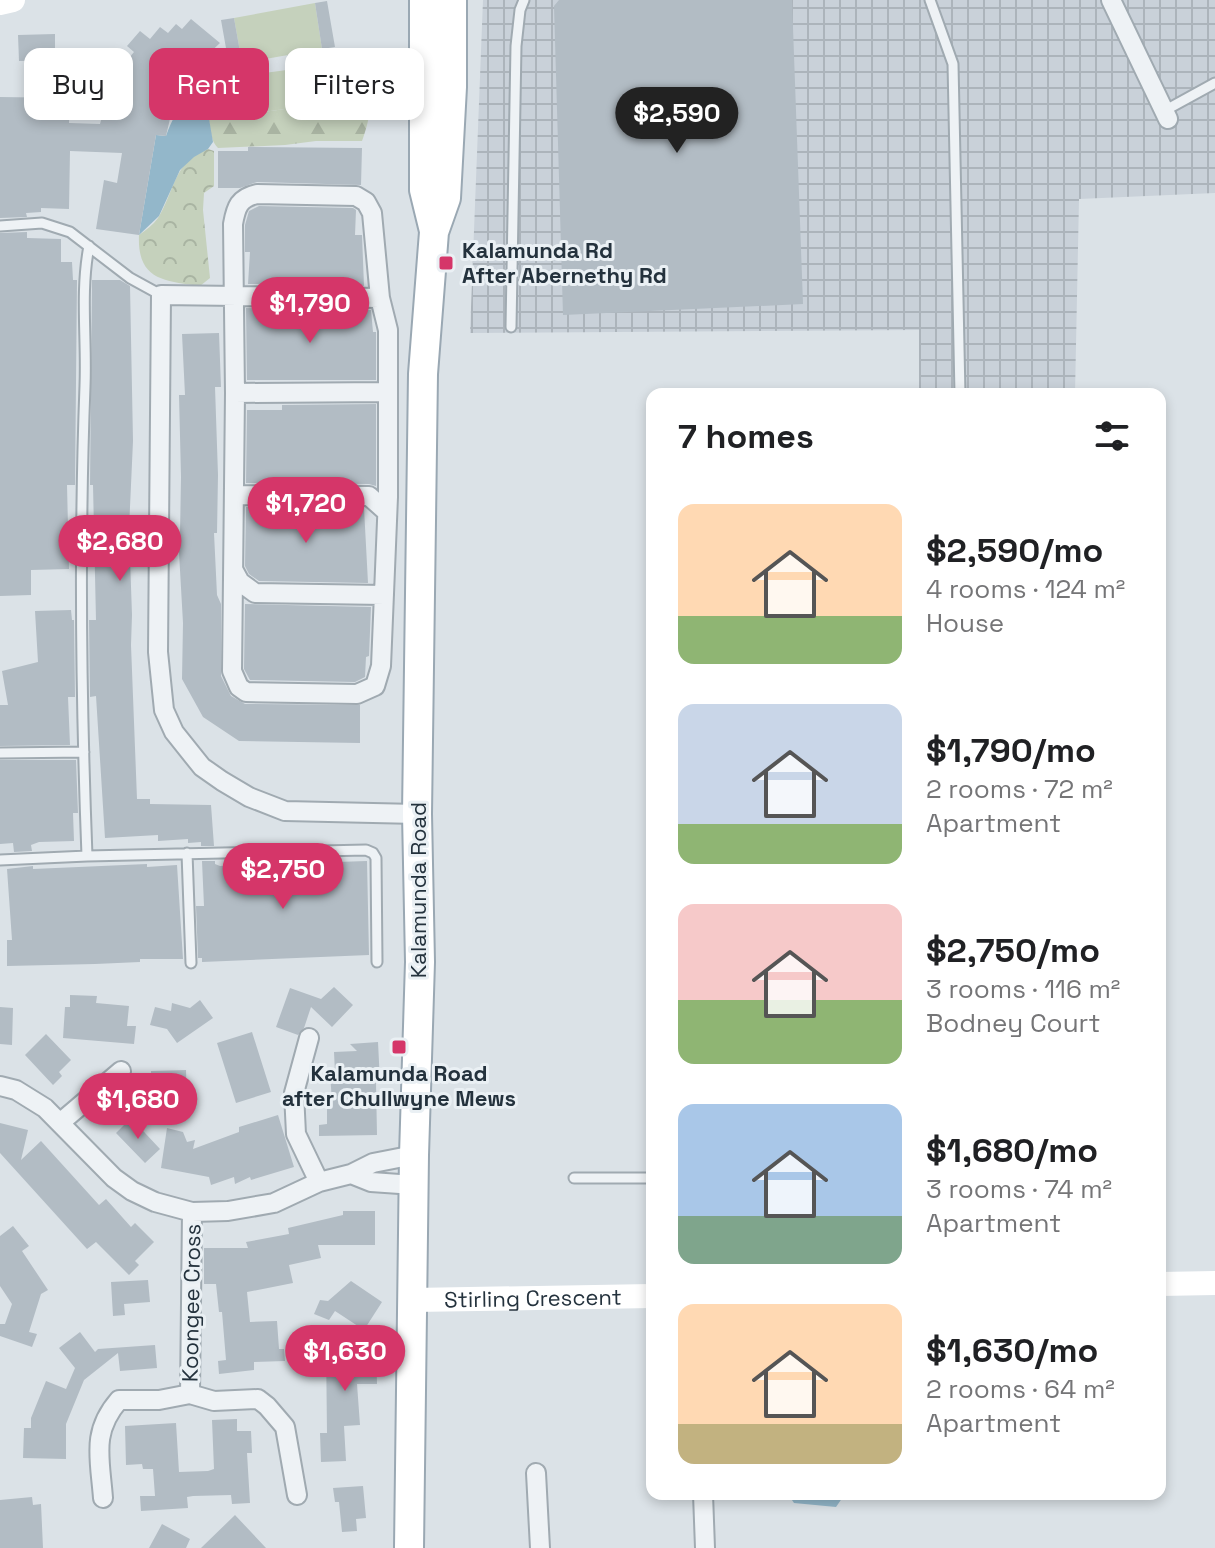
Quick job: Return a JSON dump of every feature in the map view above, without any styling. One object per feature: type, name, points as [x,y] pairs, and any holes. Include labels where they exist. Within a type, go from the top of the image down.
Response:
[{"type":"main road","points":[[0,3],[13,0]]},
{"type":"main road","name":"Kalamunda Road","points":[[424,0],[424,190],[434,232]]},
{"type":"main road","name":"Kalamunda Road","points":[[409,1548],[420,962],[417,814],[423,374],[434,232],[446,198],[452,87],[452,3]]},
{"type":"main road","points":[[1166,1284],[1215,1283]]},
{"type":"main road","name":"Stirling Crescent","points":[[413,1300],[646,1296]]},
{"type":"street","points":[[1111,0],[1166,115]]},
{"type":"street","points":[[257,194],[356,196],[366,202],[374,224],[380,298],[386,311],[388,330],[387,512],[381,666],[375,686],[357,694],[246,692],[239,687],[232,671],[235,495],[233,224],[236,207],[241,200],[257,194]]},
{"type":"street","points":[[380,298],[161,295],[158,652],[164,710],[174,732],[202,767],[249,797],[285,811],[417,814]]},
{"type":"street","points":[[235,393],[388,392]]},
{"type":"street","points":[[235,495],[369,496],[387,512]]},
{"type":"street","points":[[234,566],[240,582],[255,593],[384,595]]},
{"type":"street","points":[[309,1038],[294,1093],[296,1134],[319,1182]]},
{"type":"street","points":[[61,1122],[121,1071]]},
{"type":"street","points":[[0,1086],[31,1098],[61,1122],[91,1156],[132,1191],[155,1202],[192,1212],[228,1211],[274,1203],[319,1182],[351,1174],[373,1163],[414,1155]]},
{"type":"street","points":[[351,1174],[371,1182],[414,1185]]},
{"type":"street","name":"Koongee Cross","points":[[190,1394],[192,1212]]},
{"type":"street","name":"Koongee Cross","points":[[103,1498],[99,1442],[105,1417],[119,1400],[159,1400],[190,1394],[214,1401],[258,1399],[267,1406],[285,1427],[297,1495]]},
{"type":"street","points":[[536,1473],[540,1548]]},
{"type":"street","points":[[703,1500],[705,1548]]},
{"type":"lane","points":[[511,327],[516,46],[524,0]]},
{"type":"lane","points":[[930,0],[953,64],[960,388]]},
{"type":"lane","points":[[1166,115],[1215,83]]},
{"type":"lane","points":[[0,226],[42,223],[70,232],[130,278],[161,295]]},
{"type":"lane","points":[[87,856],[81,491],[86,368],[83,278],[89,246]]},
{"type":"lane","points":[[0,753],[84,752]]},
{"type":"lane","points":[[0,860],[350,849],[373,853],[376,858],[377,962]]},
{"type":"lane","points":[[187,853],[191,963]]},
{"type":"lane","points":[[574,1178],[646,1178]]},
{"type":"shaded area","points":[[483,0],[1215,0],[1215,193],[1079,199],[1075,388],[919,388],[919,330],[470,333]]},
{"type":"green space","points":[[315,3],[322,48],[285,48],[285,55],[269,58],[269,48],[239,48],[234,18]]},
{"type":"green space","points":[[285,70],[285,109],[269,111],[269,72]]},
{"type":"green space","points":[[285,109],[285,120],[368,120],[362,141],[218,148],[212,139],[209,120],[269,120],[269,111]]},
{"type":"green space","points":[[208,149],[214,151],[214,186],[204,193],[203,210],[210,278],[200,286],[164,280],[148,270],[143,261],[139,235],[158,218],[181,169],[197,154]]},
{"type":"water","points":[[173,120],[209,120],[213,142],[180,170],[159,216],[139,235],[156,135],[166,136]]},
{"type":"water","points":[[792,1500],[841,1500],[836,1507],[794,1503]]},
{"type":"building","points":[[559,0],[792,0],[803,304],[563,315],[554,6]]},
{"type":"building","points":[[327,1],[335,47],[322,48],[315,3]]},
{"type":"building","points":[[234,18],[239,48],[226,48],[221,20]]},
{"type":"building","points":[[191,19],[220,43],[215,48],[149,48],[149,120],[170,120],[166,136],[156,135],[139,235],[96,229],[104,180],[117,183],[122,153],[70,151],[69,209],[41,208],[41,212],[26,213],[27,217],[0,218],[0,97],[24,97],[24,120],[100,124],[101,120],[133,120],[134,52],[127,46],[140,31],[150,39],[160,27],[168,33],[176,24],[182,29]]},
{"type":"building","points":[[55,34],[55,48],[24,48],[24,61],[19,61],[18,35]]},
{"type":"building","points":[[248,147],[362,148],[361,185],[257,182],[240,188],[218,188],[218,151],[248,151]]},
{"type":"building","points":[[259,206],[356,210],[355,235],[362,235],[364,286],[248,284],[250,252],[245,252],[245,225],[249,211]]},
{"type":"building","points":[[27,232],[27,238],[61,239],[61,262],[72,262],[73,280],[77,280],[75,485],[67,485],[69,569],[31,570],[31,595],[0,596],[0,233]]},
{"type":"building","points":[[92,280],[120,280],[130,286],[133,441],[129,529],[137,799],[150,799],[150,804],[211,805],[214,846],[201,846],[201,842],[188,843],[188,839],[158,841],[158,835],[105,838],[96,696],[90,697],[89,620],[96,620],[93,485],[90,485]]},
{"type":"building","points":[[246,308],[371,310],[373,332],[376,332],[376,380],[247,380]]},
{"type":"building","points":[[219,333],[221,387],[215,387],[218,475],[217,533],[214,533],[217,595],[221,604],[221,676],[231,696],[245,704],[360,705],[360,743],[239,741],[203,717],[182,679],[183,623],[178,535],[181,477],[179,395],[185,395],[182,334]]},
{"type":"building","points":[[376,404],[376,486],[246,483],[247,410],[282,410],[282,405]]},
{"type":"building","points":[[246,507],[364,508],[368,583],[259,581],[249,574],[245,566]]},
{"type":"building","points":[[245,604],[371,607],[365,677],[355,682],[250,680],[244,669]]},
{"type":"building","points":[[71,610],[74,620],[75,697],[68,697],[70,745],[0,746],[0,705],[8,705],[2,671],[38,662],[35,611]]},
{"type":"building","points":[[0,760],[76,760],[78,813],[73,813],[74,841],[39,842],[31,845],[32,851],[14,852],[13,843],[0,844]]},
{"type":"building","points":[[202,861],[215,861],[220,866],[367,861],[369,955],[202,962],[202,958],[198,958],[196,906],[204,906]]},
{"type":"building","points":[[147,864],[147,867],[177,865],[183,959],[7,966],[7,940],[12,940],[7,869]]},
{"type":"building","points":[[334,987],[353,1005],[332,1027],[311,1007],[304,1028],[298,1035],[276,1027],[290,988],[321,999]]},
{"type":"building","points":[[70,995],[97,996],[96,1003],[129,1006],[127,1026],[136,1026],[134,1044],[63,1038],[65,1007],[70,1007]]},
{"type":"building","points":[[200,1000],[213,1018],[177,1043],[167,1029],[150,1025],[155,1007],[171,1011],[172,1003],[190,1008]]},
{"type":"building","points":[[0,1007],[13,1008],[12,1045],[0,1044]]},
{"type":"building","points":[[252,1032],[271,1092],[236,1103],[217,1043]]},
{"type":"building","points":[[46,1034],[71,1060],[59,1072],[62,1076],[53,1085],[25,1055]]},
{"type":"building","points":[[378,1042],[380,1082],[376,1083],[377,1135],[319,1136],[319,1125],[327,1124],[327,1102],[332,1102],[330,1073],[335,1073],[334,1052],[357,1051],[350,1044]]},
{"type":"building","points":[[186,1070],[187,1104],[152,1105],[151,1071]]},
{"type":"building","points":[[278,1115],[294,1167],[251,1180],[250,1177],[235,1184],[234,1177],[211,1185],[209,1177],[161,1168],[167,1128],[183,1132],[187,1142],[195,1140],[193,1149],[239,1132],[239,1127]]},
{"type":"building","points":[[131,1118],[160,1149],[145,1163],[116,1133]]},
{"type":"building","points":[[0,1123],[28,1130],[21,1160],[41,1141],[99,1205],[106,1199],[131,1227],[135,1223],[154,1242],[135,1261],[139,1265],[129,1275],[96,1242],[87,1249],[0,1153]]},
{"type":"building","points":[[343,1211],[375,1211],[375,1245],[318,1245],[321,1258],[289,1265],[293,1283],[247,1292],[250,1322],[277,1321],[279,1349],[284,1349],[285,1361],[254,1362],[254,1370],[219,1374],[218,1361],[226,1360],[222,1312],[219,1312],[216,1284],[204,1284],[204,1248],[248,1248],[246,1242],[289,1234],[288,1228],[343,1215]]},
{"type":"building","points":[[13,1226],[29,1246],[22,1251],[48,1290],[41,1294],[29,1332],[37,1334],[32,1347],[0,1336],[0,1324],[5,1324],[12,1304],[0,1286],[0,1236]]},
{"type":"building","points":[[148,1280],[150,1302],[124,1304],[125,1315],[113,1316],[111,1282]]},
{"type":"building","points":[[351,1281],[382,1302],[364,1330],[335,1311],[329,1320],[314,1314],[320,1300],[328,1301]]},
{"type":"building","points":[[80,1332],[95,1352],[98,1349],[155,1345],[157,1368],[120,1371],[118,1353],[84,1380],[66,1424],[66,1459],[23,1458],[24,1428],[31,1428],[31,1418],[46,1381],[66,1389],[75,1368],[59,1348]]},
{"type":"building","points":[[376,1344],[377,1384],[357,1384],[360,1425],[344,1426],[346,1461],[321,1462],[320,1433],[327,1433],[326,1345]]},
{"type":"building","points":[[237,1419],[237,1431],[251,1431],[252,1453],[247,1453],[250,1503],[232,1504],[231,1495],[193,1496],[187,1497],[188,1508],[141,1511],[140,1496],[155,1496],[153,1469],[143,1469],[142,1464],[126,1465],[125,1426],[176,1423],[179,1472],[208,1471],[214,1469],[212,1420]]},
{"type":"building","points":[[363,1486],[366,1518],[356,1519],[357,1531],[342,1532],[339,1502],[335,1502],[333,1488]]},
{"type":"building","points":[[32,1497],[33,1505],[41,1504],[43,1548],[0,1548],[0,1500]]},
{"type":"building","points":[[235,1515],[266,1548],[201,1548]]},
{"type":"building","points":[[162,1524],[190,1539],[186,1548],[149,1548]]},
{"type":"place","name":"Kalamunda Rd After Abernethy Rd","points":[[446,263]]},
{"type":"place","name":"Kalamunda Road after Chullwyne Mews","points":[[399,1047]]}]
